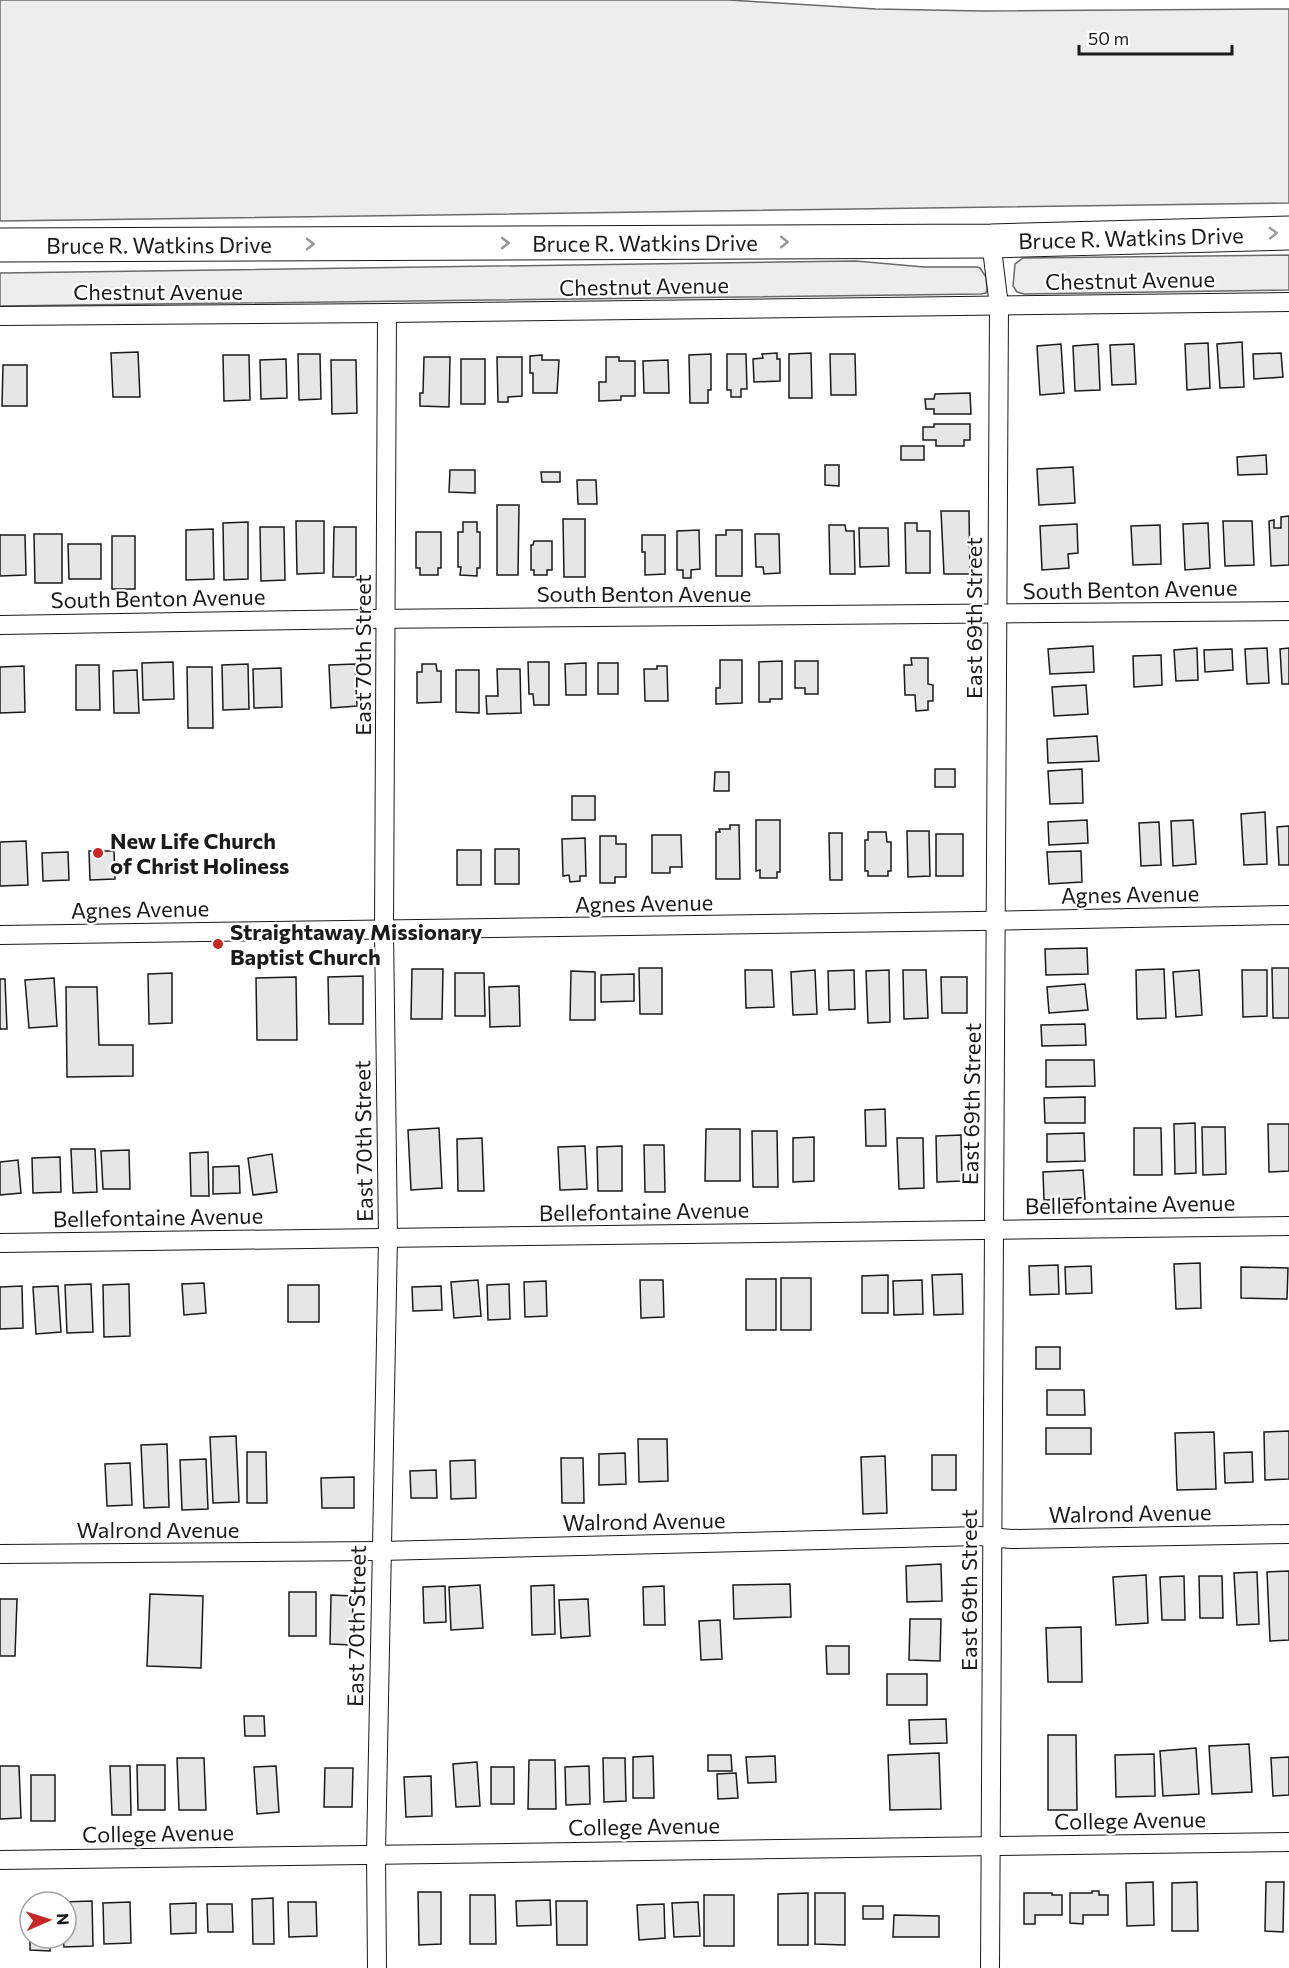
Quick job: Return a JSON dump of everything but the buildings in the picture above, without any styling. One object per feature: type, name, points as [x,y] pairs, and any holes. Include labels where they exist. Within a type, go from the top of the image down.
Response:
[{"type":"highway","name":"Bruce R. Watkins Drive","points":[[0,245],[991,241],[1289,233]]},
{"type":"street","name":"East 69th Street","points":[[990,1968],[999,306],[991,241]]},
{"type":"street","name":"Chestnut Avenue","points":[[0,316],[1289,302]]},
{"type":"street","name":"East 70th Street","points":[[377,1968],[376,1854],[388,1238],[384,931],[387,313]]},
{"type":"street","name":"South Benton Avenue","points":[[0,625],[386,619],[1289,611]]},
{"type":"street","name":"Agnes Avenue","points":[[0,935],[384,931],[1289,915]]},
{"type":"street","name":"Bellefontaine Avenue","points":[[0,1243],[1289,1226]]},
{"type":"street","name":"Walrond Avenue","points":[[0,1554],[381,1551],[992,1537],[1011,1539],[1289,1534]]},
{"type":"street","name":"College Avenue","points":[[0,1860],[1289,1842]]},
{"type":"shaded area","points":[[0,0],[729,0],[876,9],[982,11],[1289,9],[1289,203],[0,221]]},
{"type":"shaded area","points":[[1289,255],[1289,290],[1024,294],[1017,292],[1013,286],[1015,264],[1023,258]]},
{"type":"shaded area","points":[[856,261],[924,267],[977,267],[986,277],[987,289],[986,293],[981,294],[0,306],[0,273]]},
{"type":"place","name":"New Life Church of Christ Holiness","points":[[98,853]]},
{"type":"place","name":"Straightaway Missionary Baptist Church","points":[[218,944]]}]
